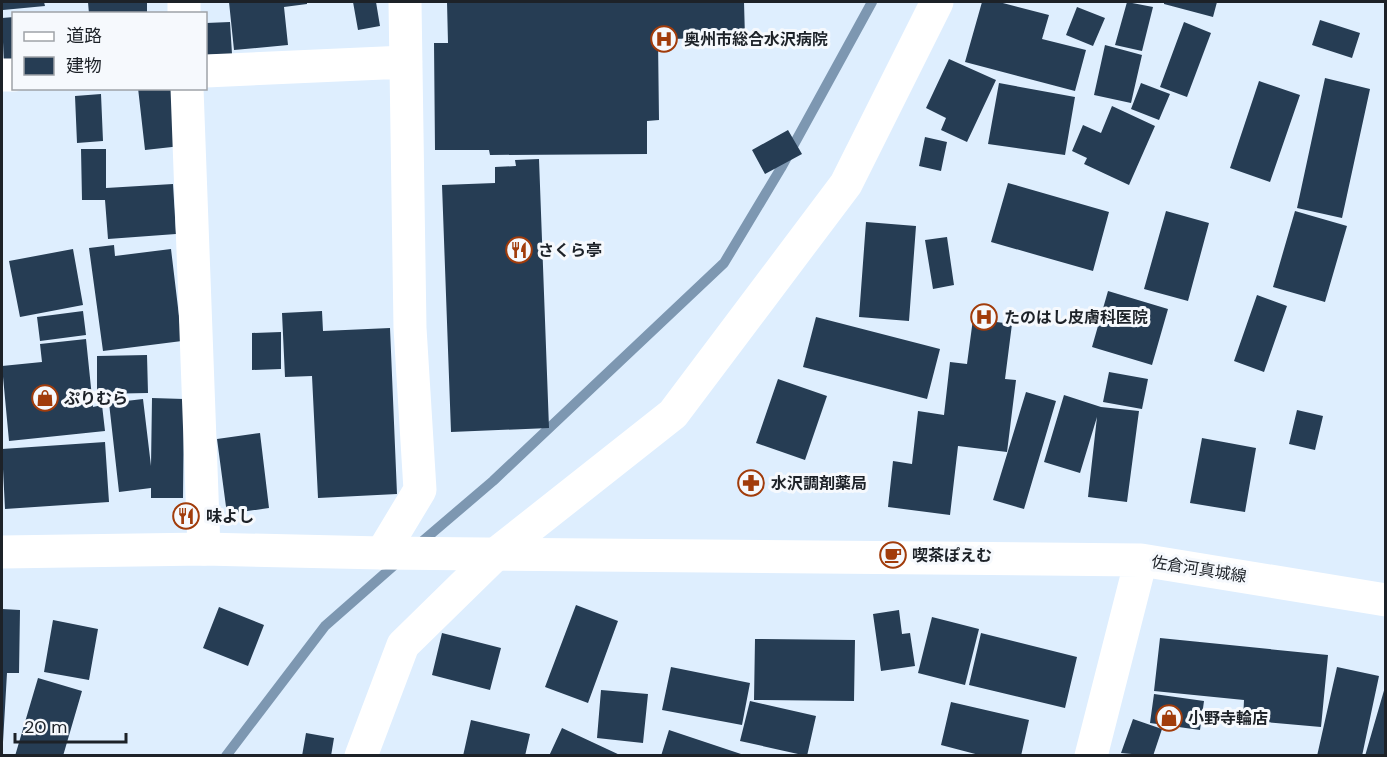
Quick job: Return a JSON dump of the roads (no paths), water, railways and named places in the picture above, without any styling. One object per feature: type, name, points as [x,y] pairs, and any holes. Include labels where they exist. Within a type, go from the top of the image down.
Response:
[{"type":"street","points":[[382,553],[420,490],[410,328],[405,2]]},
{"type":"street","points":[[361,756],[403,645],[497,552],[673,414],[846,184],[937,2]]},
{"type":"street","points":[[207,71],[406,62]]},
{"type":"street","points":[[187,90],[204,549]]},
{"type":"street","points":[[2,552],[204,549],[382,553],[497,552],[1141,560]]},
{"type":"street","name":"佐倉河真城線","points":[[1091,756],[1141,560],[1386,600]]},
{"type":"waterway","points":[[418,545],[493,481],[724,263],[781,168],[872,2]]},
{"type":"waterway","points":[[226,756],[325,626],[399,561]]},
{"type":"place","name":"奥州市総合水沢病院","points":[[664,39]]},
{"type":"place","name":"さくら亭","points":[[519,250]]},
{"type":"place","name":"たのはし皮膚科医院","points":[[984,317]]},
{"type":"place","name":"ぷりむら","points":[[45,398]]},
{"type":"place","name":"水沢調剤薬局","points":[[751,483]]},
{"type":"place","name":"味よし","points":[[186,516]]},
{"type":"place","name":"喫茶ぽえむ","points":[[893,555]]},
{"type":"place","name":"小野寺輪店","points":[[1169,718]]}]
